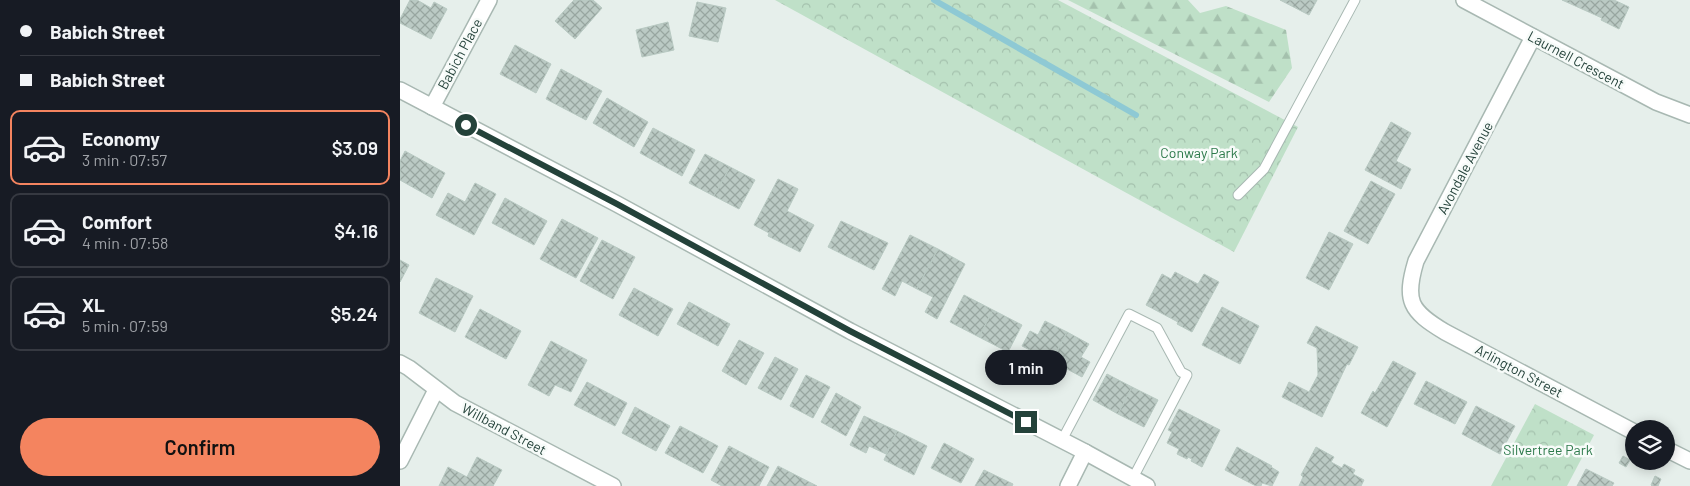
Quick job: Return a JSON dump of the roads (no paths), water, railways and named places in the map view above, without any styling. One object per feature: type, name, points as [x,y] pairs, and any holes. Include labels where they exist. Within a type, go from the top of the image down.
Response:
[{"type":"street","name":"Babich Place","points":[[432,107],[489,0]]},
{"type":"street","name":"Laurnell Crescent","points":[[1464,0],[1656,102],[1690,115]]},
{"type":"street","name":"Avondale Avenue","points":[[1410,302],[1410,282],[1416,261],[1534,37]]},
{"type":"street","points":[[400,90],[617,204],[850,331],[1086,452],[1147,486]]},
{"type":"street","name":"Arlington Street","points":[[1410,302],[1426,320],[1444,332],[1625,427]]},
{"type":"street","name":"Willband Street","points":[[400,363],[455,403],[613,486]]},
{"type":"street","points":[[400,461],[436,390]]},
{"type":"street","points":[[1068,486],[1086,452]]},
{"type":"street","points":[[1675,454],[1690,461]]},
{"type":"lane","points":[[1238,195],[1264,169],[1355,0]]},
{"type":"lane","points":[[1062,440],[1129,314],[1157,328],[1180,372],[1187,375],[1133,478]]},
{"type":"waterway","points":[[934,0],[1136,115]]},
{"type":"park label","name":"Conway Park","points":[[1199,153]]},
{"type":"park label","name":"Silvertree Park","points":[[1548,450]]}]
